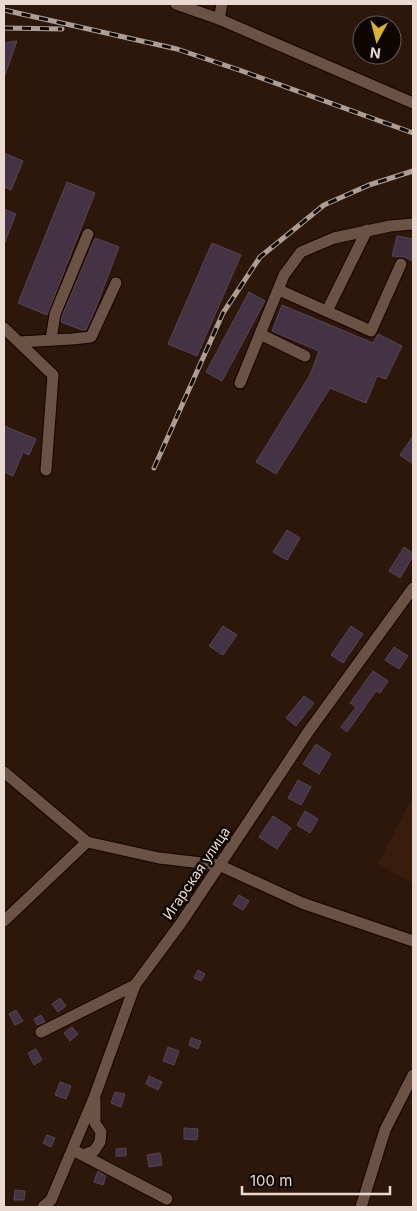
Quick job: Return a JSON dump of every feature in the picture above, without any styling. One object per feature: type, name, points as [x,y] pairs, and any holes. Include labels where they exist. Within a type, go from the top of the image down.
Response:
[{"type":"street","points":[[176,4],[219,19],[413,103]]},
{"type":"street","points":[[219,19],[222,4]]},
{"type":"street","points":[[240,383],[284,275],[301,252],[334,238],[367,230],[413,224]]},
{"type":"street","points":[[327,311],[367,230]]},
{"type":"street","points":[[51,340],[55,314],[88,234]]},
{"type":"street","points":[[279,290],[371,332],[401,264]]},
{"type":"street","points":[[19,342],[91,337],[116,284]]},
{"type":"street","points":[[4,328],[52,375],[46,470]]},
{"type":"street","points":[[260,334],[305,356]]},
{"type":"street","name":"Игарская улица","points":[[47,1204],[78,1153],[94,1098],[135,985],[181,922],[308,732],[413,588]]},
{"type":"street","points":[[4,772],[87,842],[159,858],[219,865],[302,904],[413,940]]},
{"type":"street","points":[[4,921],[87,842]]},
{"type":"street","points":[[41,1032],[135,985]]},
{"type":"street","points":[[360,1207],[385,1130],[413,1075]]},
{"type":"street","points":[[78,1153],[94,1151],[100,1142],[101,1132],[96,1123],[94,1098]]},
{"type":"street","points":[[78,1153],[167,1199]]},
{"type":"shaded area","points":[[413,796],[413,883],[378,864]]},
{"type":"building","points":[[17,41],[5,75],[4,75],[4,43]]},
{"type":"building","points":[[4,153],[23,161],[11,190],[4,187]]},
{"type":"building","points":[[67,182],[95,193],[47,315],[18,303]]},
{"type":"building","points":[[4,209],[16,214],[4,244]]},
{"type":"building","points":[[397,236],[413,239],[413,261],[404,257],[392,256]]},
{"type":"building","points":[[95,238],[119,247],[95,310],[86,330],[82,330],[61,322]]},
{"type":"building","points":[[212,243],[241,255],[197,356],[168,344]]},
{"type":"building","points":[[249,292],[265,301],[222,381],[206,372]]},
{"type":"building","points":[[282,305],[373,343],[378,334],[402,346],[386,379],[377,376],[366,403],[330,388],[276,474],[256,462],[310,375],[319,351],[272,331]]},
{"type":"building","points":[[4,426],[36,439],[29,455],[23,452],[13,476],[4,472]]},
{"type":"building","points":[[413,436],[413,464],[400,455]]},
{"type":"building","points":[[287,530],[300,538],[287,560],[273,552]]},
{"type":"building","points":[[404,547],[413,553],[413,556],[400,578],[389,571]]},
{"type":"building","points":[[223,626],[237,635],[223,655],[209,646]]},
{"type":"building","points":[[351,626],[363,634],[343,663],[331,655]]},
{"type":"building","points":[[394,647],[408,656],[399,669],[385,660]]},
{"type":"building","points":[[373,671],[388,681],[380,693],[376,691],[347,732],[341,727],[356,707],[350,703]]},
{"type":"building","points":[[304,696],[314,703],[296,726],[286,718]]},
{"type":"building","points":[[316,744],[331,754],[319,774],[303,764]]},
{"type":"building","points":[[298,780],[311,787],[301,805],[288,798]]},
{"type":"building","points":[[305,811],[318,819],[310,833],[297,825]]},
{"type":"building","points":[[273,816],[291,828],[277,849],[259,837]]},
{"type":"building","points":[[239,895],[249,901],[243,910],[233,904]]},
{"type":"building","points":[[198,970],[205,974],[201,981],[194,978]]},
{"type":"building","points":[[60,998],[66,1006],[58,1012],[52,1004]]},
{"type":"building","points":[[16,1010],[23,1021],[15,1025],[9,1014]]},
{"type":"building","points":[[41,1015],[45,1022],[37,1025],[34,1019]]},
{"type":"building","points":[[72,1027],[78,1034],[70,1041],[64,1033]]},
{"type":"building","points":[[191,1038],[201,1041],[198,1049],[189,1045]]},
{"type":"building","points":[[168,1047],[179,1051],[174,1065],[163,1061]]},
{"type":"building","points":[[36,1049],[42,1060],[34,1065],[28,1053]]},
{"type":"building","points":[[149,1076],[162,1082],[158,1090],[146,1084]]},
{"type":"building","points":[[60,1082],[71,1086],[66,1099],[55,1095]]},
{"type":"building","points":[[115,1092],[125,1094],[121,1107],[111,1103]]},
{"type":"building","points":[[184,1128],[198,1129],[197,1140],[184,1139]]},
{"type":"building","points":[[47,1135],[55,1138],[51,1147],[43,1143]]},
{"type":"building","points":[[126,1148],[126,1156],[116,1156],[116,1149]]},
{"type":"building","points":[[160,1153],[162,1165],[149,1167],[147,1155]]},
{"type":"building","points":[[98,1171],[106,1176],[103,1185],[94,1182]]},
{"type":"building","points":[[15,1190],[25,1191],[24,1200],[14,1200]]},
{"type":"railway","points":[[4,10],[177,49],[413,133]]},
{"type":"railway","points":[[4,28],[62,29]]},
{"type":"railway","points":[[154,468],[223,313],[260,257],[324,205],[369,185],[413,171]]}]
